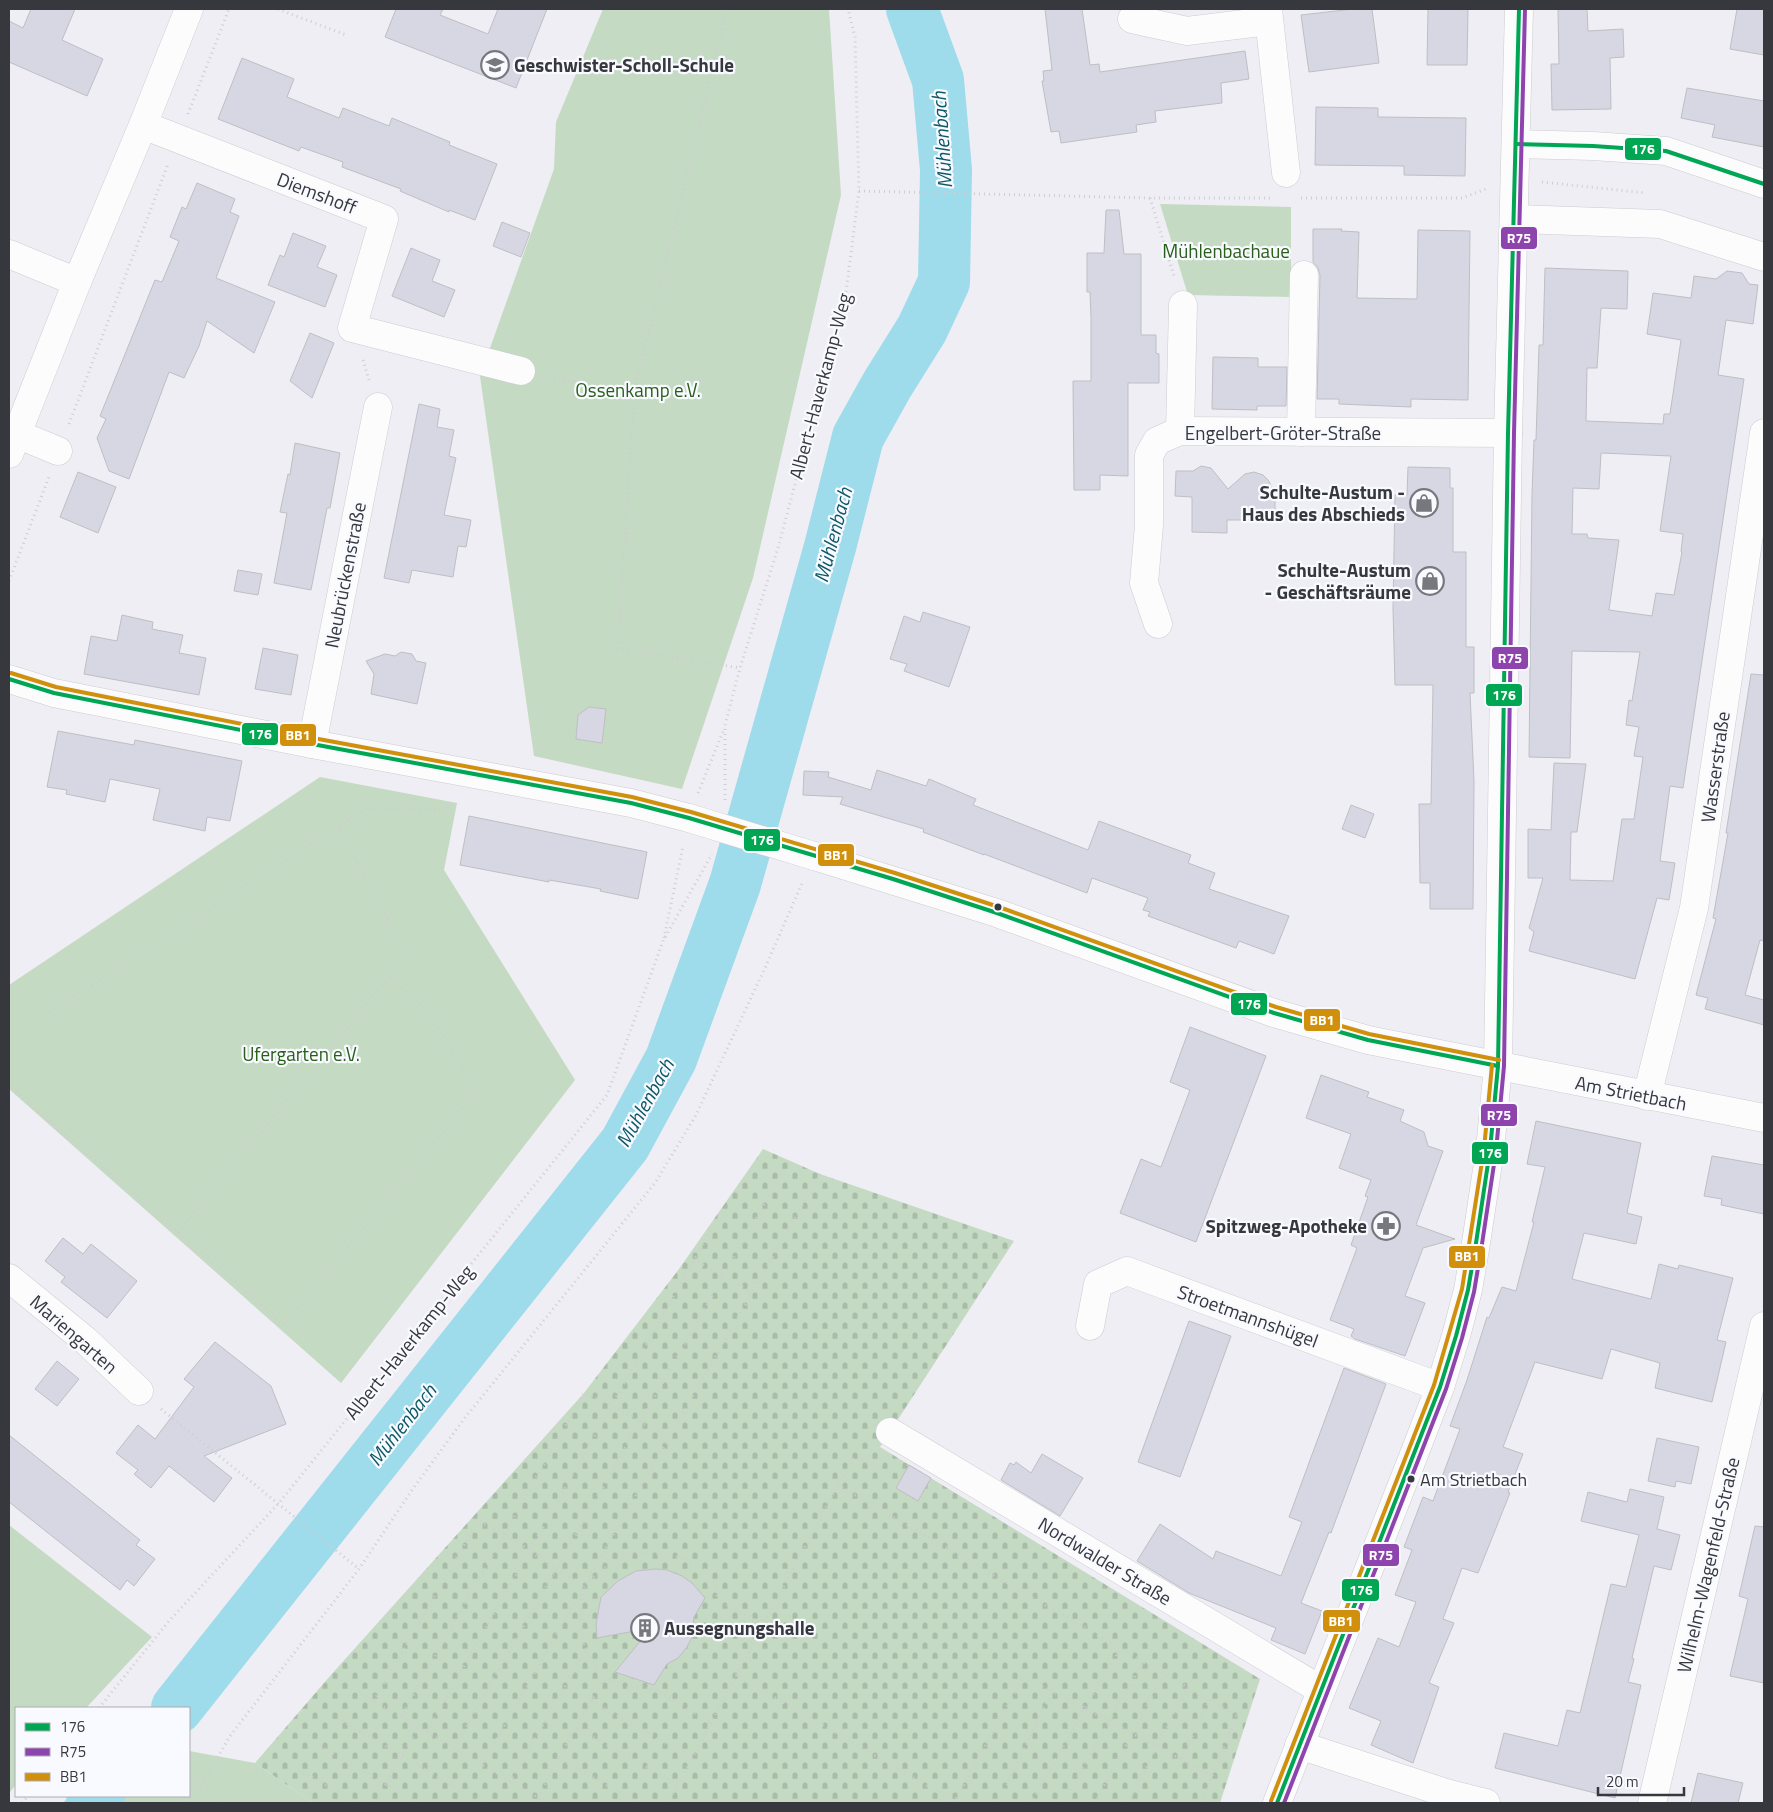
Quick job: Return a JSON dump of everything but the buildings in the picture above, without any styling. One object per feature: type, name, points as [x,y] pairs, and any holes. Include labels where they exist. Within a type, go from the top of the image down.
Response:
[{"type":"street","points":[[58,451],[13,444],[76,282],[143,125],[187,9]]},
{"type":"street","points":[[1277,1803],[1440,1387],[1468,1290],[1490,1150],[1498,1066],[1508,433],[1519,9]]},
{"type":"street","points":[[1132,19],[1187,31],[1269,15],[1286,173]]},
{"type":"street","name":"Diemshoff","points":[[143,125],[384,219],[352,328]]},
{"type":"street","points":[[1516,144],[1593,146],[1666,151],[1764,184]]},
{"type":"street","points":[[1514,219],[1660,224],[1764,257]]},
{"type":"street","points":[[9,254],[76,282]]},
{"type":"street","points":[[1301,432],[1304,275]]},
{"type":"street","points":[[1180,431],[1183,305]]},
{"type":"street","points":[[352,328],[521,371]]},
{"type":"street","name":"Neubrückenstraße","points":[[312,744],[378,407]]},
{"type":"street","name":"Engelbert-Gröter-Straße","points":[[1158,624],[1144,583],[1150,525],[1149,455],[1158,441],[1180,431],[1508,433]]},
{"type":"street","name":"Wasserstraße","points":[[1648,1096],[1694,908],[1764,434]]},
{"type":"street","points":[[9,679],[54,693],[631,804],[688,818],[997,914],[1274,1013],[1368,1040],[1498,1066]]},
{"type":"street","name":"Am Strietbach","points":[[1498,1066],[1764,1118]]},
{"type":"street","name":"Stroetmannshügel","points":[[1090,1326],[1098,1284],[1127,1271],[1440,1387]]},
{"type":"street","name":"Mariengarten","points":[[9,1278],[85,1340],[139,1391]]},
{"type":"street","name":"Wilhelm-Wagenfeld-Straße","points":[[1652,1803],[1764,1326]]},
{"type":"street","name":"Nordwalder Straße","points":[[890,1432],[1321,1690]]},
{"type":"street","points":[[1299,1745],[1444,1798],[1486,1803]]},
{"type":"path","points":[[9,581],[229,9]]},
{"type":"path","points":[[278,9],[346,35]]},
{"type":"path","points":[[727,9],[634,393],[618,648],[740,668]]},
{"type":"path","name":"Albert-Haverkamp-Weg","points":[[100,1707],[170,1621],[279,1504],[607,1095],[664,941],[688,818],[725,725],[740,668],[778,548],[846,292],[859,192],[856,37],[848,9]]},
{"type":"path","points":[[1296,198],[1462,198],[1515,179]]},
{"type":"path","points":[[859,192],[1150,198],[1277,198]]},
{"type":"path","points":[[1150,198],[1183,305]]},
{"type":"path","points":[[352,328],[378,407]]},
{"type":"path","points":[[521,371],[634,393]]},
{"type":"path","name":"Albert-Haverkamp-Weg","points":[[725,725],[725,756]]},
{"type":"path","points":[[45,1015],[368,808],[447,810],[458,771]]},
{"type":"path","points":[[178,1232],[407,955],[338,826]]},
{"type":"path","points":[[187,1803],[204,1780],[230,1736],[359,1569],[412,1490],[464,1420],[655,1183],[696,1115],[765,968],[814,856]]},
{"type":"path","points":[[12,1088],[284,1324],[476,1092],[432,1016],[389,977]]},
{"type":"path","points":[[454,1748],[785,1168]]},
{"type":"path","points":[[482,1765],[820,1174]]},
{"type":"path","points":[[427,1732],[711,1230]]},
{"type":"path","points":[[694,1260],[752,1292]]},
{"type":"path","points":[[139,1391],[359,1569]]},
{"type":"path","points":[[401,1717],[584,1393],[612,1405],[669,1438]]},
{"type":"path","points":[[668,1803],[854,1458],[894,1474],[913,1446]]},
{"type":"path","points":[[838,1485],[1237,1716],[1201,1803]]},
{"type":"path","points":[[374,1701],[478,1521],[504,1534],[584,1587]]},
{"type":"path","points":[[711,1723],[655,1689],[620,1687],[599,1673],[584,1645],[580,1614],[584,1587],[603,1568],[625,1556],[653,1553],[684,1559],[711,1576],[718,1600],[764,1625]]},
{"type":"path","points":[[1031,1803],[1084,1708],[1121,1648]]},
{"type":"path","points":[[510,1782],[586,1650]]},
{"type":"path","points":[[1063,1803],[1143,1662]]},
{"type":"path","points":[[1096,1803],[1164,1674]]},
{"type":"path","points":[[736,1675],[956,1803],[1022,1677],[1212,1776]]},
{"type":"path","points":[[538,1798],[558,1758],[605,1678]]},
{"type":"path","points":[[1128,1803],[1187,1687]]},
{"type":"path","points":[[358,1692],[547,1803]]},
{"type":"path","points":[[998,1803],[1052,1692]]},
{"type":"path","points":[[1181,1759],[1210,1700]]},
{"type":"path","points":[[591,1701],[692,1758]]},
{"type":"path","points":[[338,1718],[482,1803]]},
{"type":"path","points":[[376,1803],[418,1727]]},
{"type":"path","points":[[576,1728],[678,1784]]},
{"type":"path","points":[[320,1746],[419,1803]]},
{"type":"path","points":[[558,1758],[639,1803]]},
{"type":"path","points":[[299,1770],[358,1803]]},
{"type":"path","points":[[204,1780],[220,1803]]},
{"type":"green space","name":"Ossenkamp e.V.","points":[[603,9],[829,9],[841,195],[753,578],[682,789],[534,756],[480,376],[554,169],[556,122]]},
{"type":"green space","name":"Mühlenbachaue","points":[[1160,204],[1291,207],[1291,297],[1188,295]]},
{"type":"green space","name":"Ufergarten e.V.","points":[[320,777],[457,803],[444,870],[575,1080],[341,1383],[9,1089],[9,985]]},
{"type":"green space","points":[[763,1149],[820,1174],[1014,1241],[880,1447],[1260,1679],[1220,1803],[313,1803],[255,1763],[330,1676],[584,1393],[679,1269]]},
{"type":"green space","points":[[9,1525],[152,1637],[87,1707],[15,1707],[15,1786],[9,1793]]},
{"type":"green space","points":[[190,1751],[255,1763],[313,1803],[63,1803],[68,1797],[190,1797]]},
{"type":"waterway","name":"Mühlenbach","points":[[178,1707],[625,1144],[671,1059],[735,884],[830,547],[858,437],[887,385],[922,329],[944,282],[946,170],[938,80],[912,9]]},
{"type":"waterway","name":"Mühlenbach","points":[[92,1803],[98,1797]]},
{"type":"transit line","name":"176","points":[[1277,1803],[1440,1387],[1468,1290],[1490,1150],[1498,1066],[1508,433],[1519,9]]},
{"type":"transit line","name":"R75","points":[[1284,1803],[1446,1389],[1474,1292],[1496,1151],[1504,1066],[1514,433],[1525,9]]},
{"type":"transit line","name":"176","points":[[1516,144],[1593,146],[1666,151],[1764,184]]},
{"type":"transit line","name":"BB1","points":[[11,673],[56,687],[313,738],[632,797],[691,812],[895,873],[999,907],[1276,1007],[1369,1034],[1499,1060]]},
{"type":"transit line","name":"176","points":[[9,679],[54,693],[312,744],[631,803],[689,818],[893,879],[997,913],[1274,1013],[1368,1040],[1498,1066]]},
{"type":"transit line","name":"BB1","points":[[1271,1801],[1434,1385],[1462,1289],[1484,1149],[1492,1065]]},
{"type":"place","name":"Geschwister-Scholl-Schule","points":[[495,65]]},
{"type":"place","name":"Schulte-Austum - Haus des Abschieds","points":[[1424,503]]},
{"type":"place","name":"Schulte-Austum - Geschäftsräume","points":[[1430,581]]},
{"type":"place","name":"Spitzweg-Apotheke","points":[[1386,1226]]},
{"type":"place","name":"Am Strietbach","points":[[1411,1479]]},
{"type":"place","name":"Aussegnungshalle","points":[[645,1628]]}]
